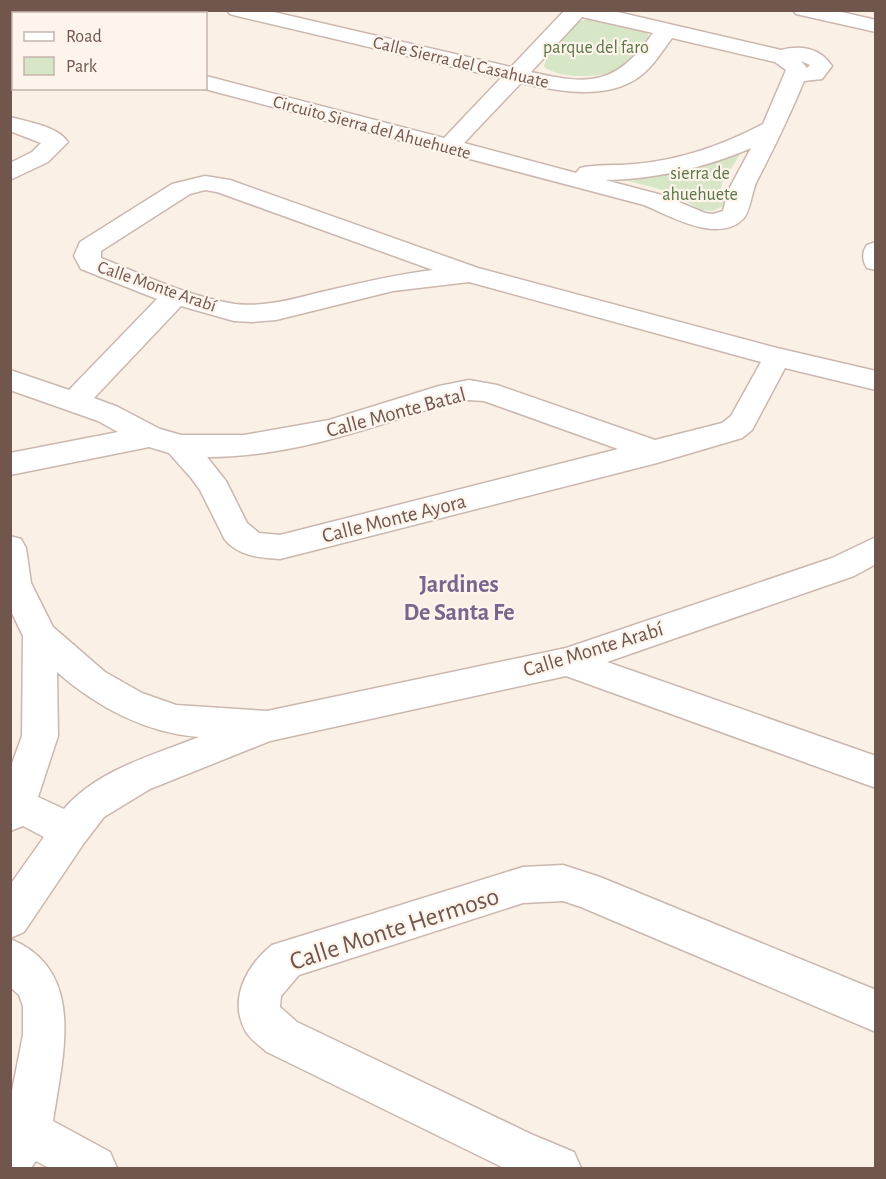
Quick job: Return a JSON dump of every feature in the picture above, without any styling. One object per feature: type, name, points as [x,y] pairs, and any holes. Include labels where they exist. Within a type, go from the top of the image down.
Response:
[{"type":"street","name":"Calle Sierra del Casahuate","points":[[237,10],[558,85],[592,85],[622,78],[640,66],[656,22]]},
{"type":"street","points":[[448,147],[578,10]]},
{"type":"street","name":"Circuito Sierra del Ahuehuete","points":[[207,83],[653,200],[693,219],[717,221],[730,217],[736,211],[740,191],[773,128],[789,66],[656,22],[578,10]]},
{"type":"street","points":[[803,11],[876,26]]},
{"type":"street","points":[[10,124],[34,131],[56,142],[40,157],[10,173]]},
{"type":"street","name":"Circuito Sierra del Ahuehuete","points":[[538,171],[610,173],[671,166],[718,154],[773,128]]},
{"type":"street","name":"Calle Monte Arabí","points":[[470,274],[393,283],[276,311],[252,313],[234,312],[175,296],[90,263],[87,256],[89,247],[181,189],[205,183],[221,184],[470,274],[777,357],[876,381]]},
{"type":"street","points":[[876,250],[876,262]]},
{"type":"street","points":[[75,401],[175,296]]},
{"type":"street","points":[[657,452],[715,437],[737,427],[742,423],[777,357]]},
{"type":"street","name":"Calle Monte Batal","points":[[10,379],[108,414],[150,436],[180,446],[244,446],[331,430],[449,393],[469,390],[487,392],[657,452]]},
{"type":"street","points":[[10,464],[150,436]]},
{"type":"street","name":"Calle Monte Ayora","points":[[180,446],[207,474],[217,490],[237,535],[254,546],[280,547],[657,452]]},
{"type":"street","points":[[10,548],[13,582],[40,636],[40,736],[14,809],[70,831]]},
{"type":"street","name":"Calle Monte Arabí","points":[[10,919],[70,831],[91,805],[137,778],[267,726],[566,662],[843,567],[876,549]]},
{"type":"street","name":"Calle Monte Arabí","points":[[40,636],[93,682],[130,704],[176,720],[267,726]]},
{"type":"street","points":[[566,662],[876,772]]},
{"type":"street","name":"Calle Monte Hermoso","points":[[558,1168],[519,1152],[282,1037],[261,1017],[260,1002],[264,984],[273,969],[287,959],[523,885],[563,883],[586,890],[876,1011]]},
{"type":"street","points":[[10,959],[34,981],[44,1006],[44,1035],[17,1138],[94,1168]]},
{"type":"green space","name":"parque del faro","points":[[592,18],[645,29],[649,36],[625,66],[608,73],[573,76],[544,67],[546,59],[577,22]]},
{"type":"green space","name":"sierra de ahuehuete","points":[[744,148],[722,183],[721,189],[725,205],[713,211],[701,210],[659,189],[601,174]]},
{"type":"district","name":"Jardines De Santa Fe","points":[[459,598]]}]
